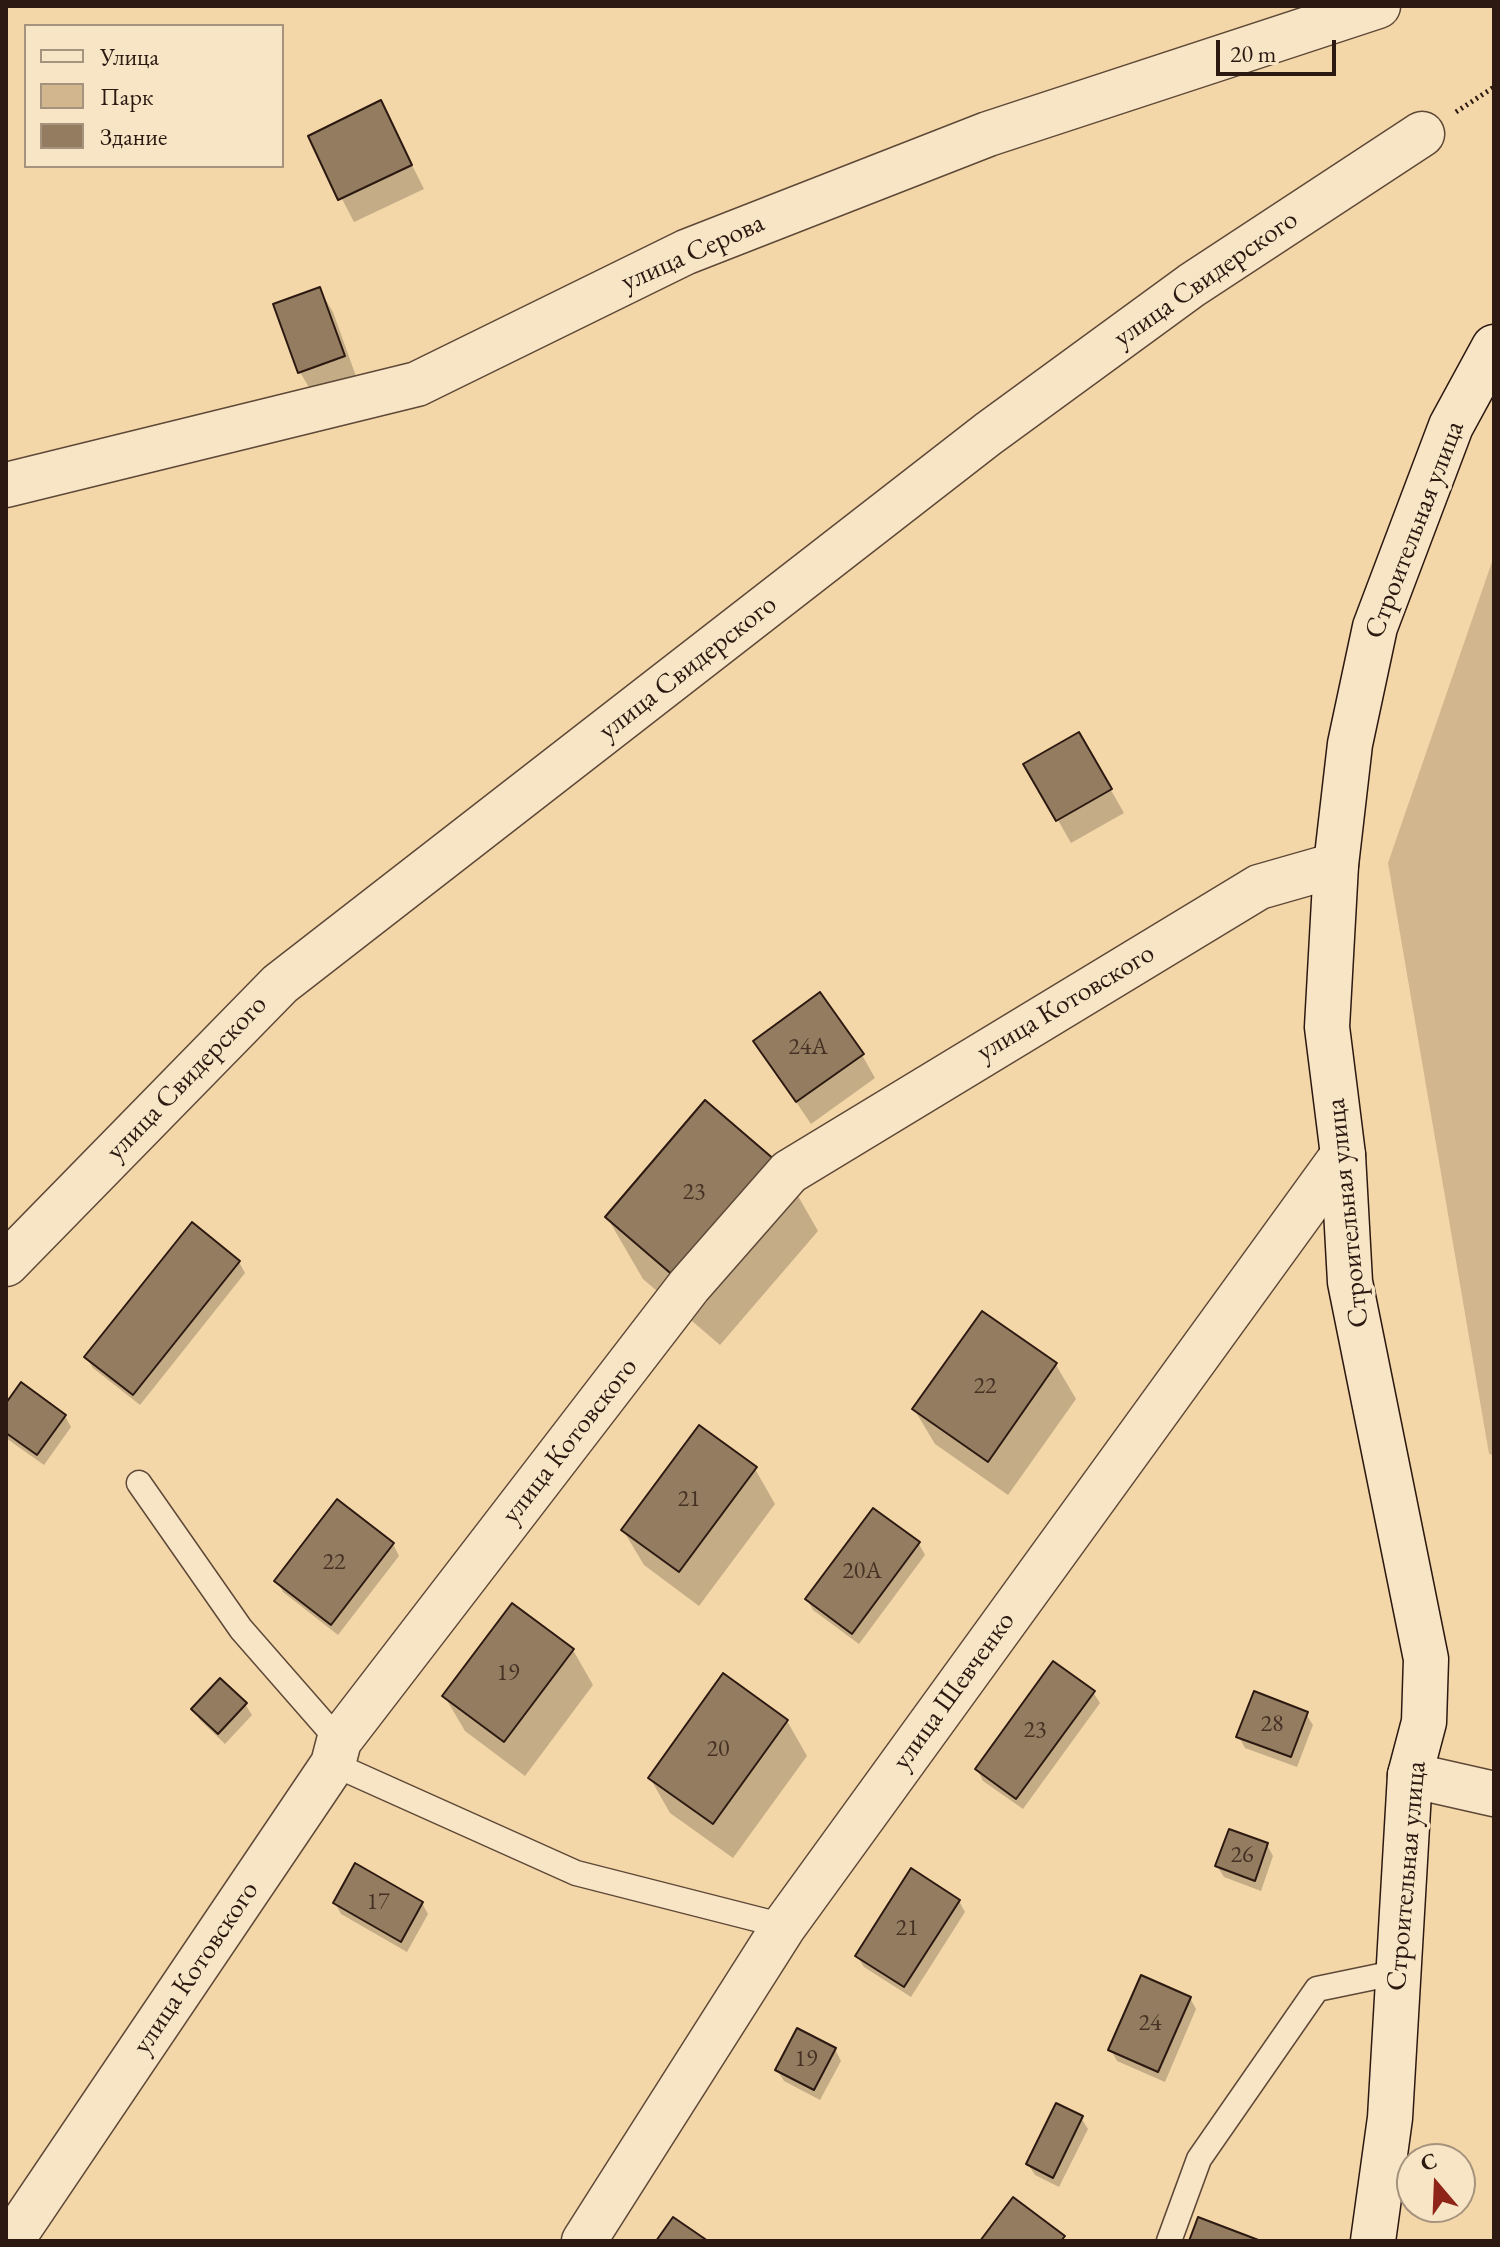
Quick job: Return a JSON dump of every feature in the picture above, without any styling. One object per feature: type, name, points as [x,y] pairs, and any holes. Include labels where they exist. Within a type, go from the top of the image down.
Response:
[{"type":"street","name":"улица Серова","points":[[6,485],[417,384],[700,246],[988,134],[1378,6]]},
{"type":"street","name":"улица Свидерского","points":[[7,1261],[280,984],[1000,425],[1192,285],[1422,134]]},
{"type":"street","name":"Строительная улица","points":[[1373,2241],[1390,2118],[1410,1775],[1424,1722],[1426,1659],[1350,1282],[1343,1155],[1327,1027],[1336,865],[1350,744],[1375,627],[1451,426],[1494,347]]},
{"type":"street","name":"улица Котовского","points":[[11,2241],[336,1752],[689,1286],[789,1172],[1259,887],[1336,865]]},
{"type":"street","name":"улица Шевченко","points":[[584,2241],[784,1926],[1343,1155]]},
{"type":"street","points":[[1410,1775],[1494,1794]]},
{"type":"lane","points":[[139,1483],[241,1629],[336,1752],[576,1873],[784,1926]]},
{"type":"lane","points":[[1169,2241],[1199,2159],[1317,1989],[1399,1972]]},
{"type":"green space","points":[[1494,556],[1494,1455],[1489,1454],[1388,863]]},
{"type":"building","points":[[381,100],[412,165],[338,200],[308,136]]},
{"type":"building","points":[[320,287],[345,356],[298,373],[273,304]]},
{"type":"building","points":[[1079,732],[1112,789],[1056,821],[1023,764]]},
{"type":"building","points":[[820,992],[864,1054],[796,1102],[753,1041]]},
{"type":"building","points":[[705,1100],[783,1167],[683,1284],[605,1217]]},
{"type":"building","points":[[192,1222],[240,1261],[133,1395],[84,1357]]},
{"type":"building","points":[[982,1311],[1057,1363],[988,1462],[912,1409]]},
{"type":"building","points":[[21,1382],[66,1415],[37,1455],[6,1433],[6,1403]]},
{"type":"building","points":[[699,1425],[757,1467],[679,1572],[621,1530]]},
{"type":"building","points":[[337,1499],[394,1543],[331,1625],[274,1581]]},
{"type":"building","points":[[873,1508],[920,1542],[852,1634],[805,1599]]},
{"type":"building","points":[[512,1603],[574,1649],[504,1742],[442,1696]]},
{"type":"building","points":[[1053,1661],[1095,1691],[1016,1799],[975,1769]]},
{"type":"building","points":[[723,1673],[788,1720],[713,1824],[648,1778]]},
{"type":"building","points":[[220,1678],[247,1703],[218,1734],[191,1709]]},
{"type":"building","points":[[1254,1691],[1308,1712],[1291,1757],[1236,1737]]},
{"type":"building","points":[[1229,1829],[1268,1843],[1255,1881],[1215,1866]]},
{"type":"building","points":[[355,1863],[423,1902],[401,1942],[333,1903]]},
{"type":"building","points":[[911,1868],[960,1900],[904,1987],[855,1956]]},
{"type":"building","points":[[1141,1975],[1191,1997],[1158,2072],[1108,2050]]},
{"type":"building","points":[[797,2028],[836,2048],[814,2090],[775,2070]]},
{"type":"building","points":[[1056,2103],[1083,2116],[1053,2178],[1026,2164]]},
{"type":"building","points":[[1013,2197],[1065,2236],[1061,2241],[980,2241]]},
{"type":"building","points":[[673,2217],[708,2241],[656,2241]]},
{"type":"building","points":[[1198,2217],[1261,2241],[1189,2241]]}]
